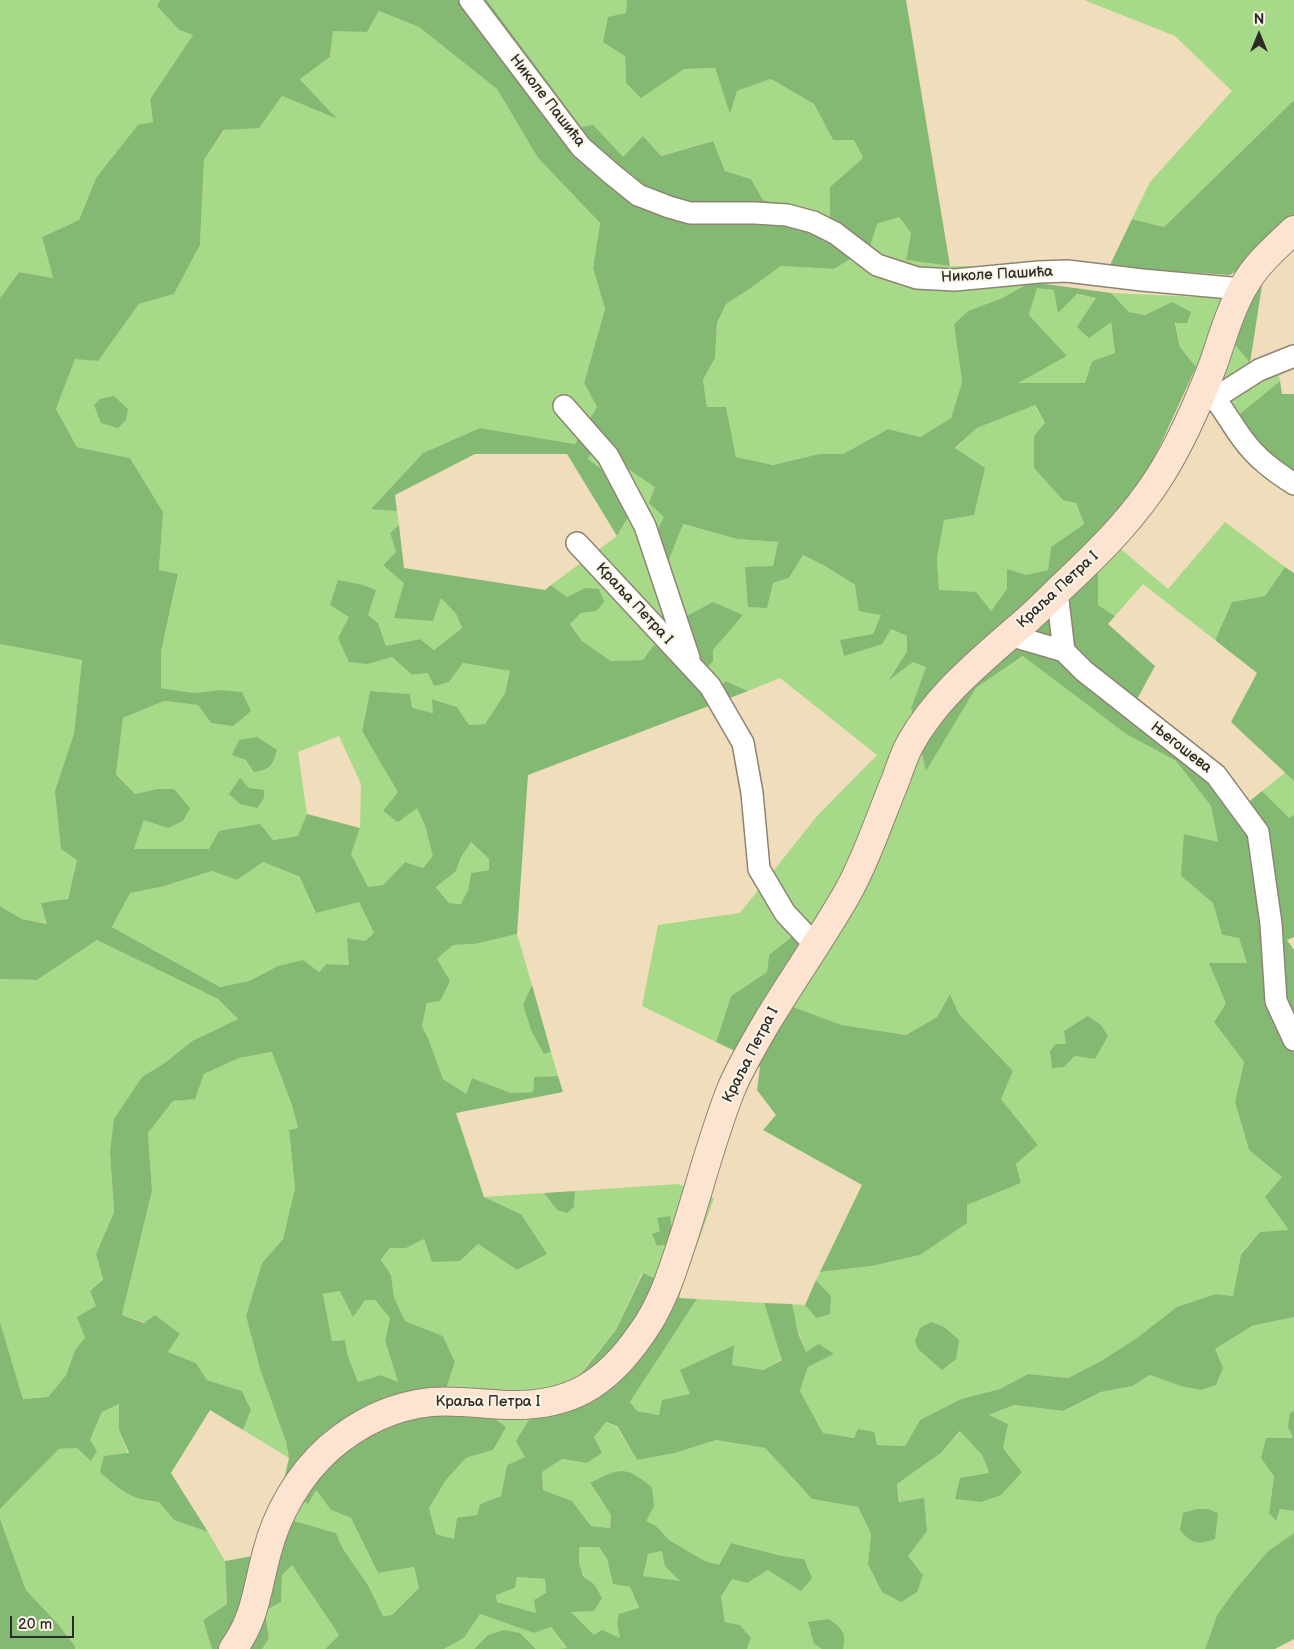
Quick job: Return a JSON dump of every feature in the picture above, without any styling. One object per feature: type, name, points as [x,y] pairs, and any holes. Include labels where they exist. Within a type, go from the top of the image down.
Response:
[{"type":"street","name":"Николе Пашића","points":[[470,0],[581,147],[638,195],[669,207],[690,213],[787,215],[814,222],[835,233],[877,265],[917,278],[955,280],[1068,271],[1242,289]]},
{"type":"street","name":"Краља Петра I","points":[[233,1649],[250,1621],[257,1600],[266,1554],[289,1498],[313,1465],[328,1449],[350,1432],[389,1412],[433,1402],[529,1405],[567,1398],[596,1383],[631,1347],[653,1315],[669,1282],[688,1226],[715,1131],[734,1082],[783,995],[816,946],[850,889],[869,848],[910,745],[949,691],[982,658],[1057,592],[1105,546],[1131,517],[1158,479],[1209,394],[1242,289],[1260,264],[1294,230]]},
{"type":"street","points":[[1294,356],[1259,370],[1209,394],[1242,439],[1266,465],[1294,484]]},
{"type":"street","name":"Краља Петра I","points":[[564,406],[608,456],[645,526],[692,666]]},
{"type":"street","name":"Краља Петра I","points":[[577,543],[710,686],[743,744],[752,792],[759,869],[785,913],[816,946]]},
{"type":"street","points":[[1057,592],[1064,651]]},
{"type":"street","name":"Његошева","points":[[1009,636],[1064,651],[1092,677],[1216,775],[1258,832],[1271,924],[1276,1002],[1294,1040]]},
{"type":"green space","points":[[0,0],[160,0],[157,6],[179,30],[193,35],[150,99],[153,122],[96,178],[79,220],[42,237],[53,278],[19,272],[0,298]]},
{"type":"green space","points":[[160,0],[487,0],[581,127],[594,125],[623,157],[643,136],[661,156],[713,141],[725,171],[751,179],[763,200],[830,218],[830,187],[863,158],[854,140],[833,140],[814,104],[771,79],[737,91],[730,114],[715,68],[684,69],[641,98],[626,83],[625,56],[603,42],[608,17],[626,13],[627,0],[906,0],[950,266],[906,260],[911,233],[899,217],[877,224],[870,247],[834,269],[781,266],[726,304],[717,323],[715,358],[703,380],[707,407],[726,407],[736,457],[773,465],[819,454],[843,454],[888,429],[920,437],[951,418],[962,382],[954,324],[968,311],[1002,298],[1031,282],[1111,293],[1129,312],[1145,315],[1172,302],[1191,312],[1187,323],[1175,323],[1180,347],[1196,367],[1098,573],[1098,605],[1115,616],[1108,624],[1155,666],[1136,701],[1246,804],[1262,791],[1289,818],[1294,815],[1294,937],[1287,940],[1294,950],[1294,1317],[1252,1326],[1215,1349],[1223,1368],[1216,1385],[1201,1390],[1181,1386],[1150,1375],[1133,1386],[1101,1392],[1063,1411],[1014,1405],[989,1415],[1008,1424],[1003,1448],[1022,1472],[1001,1495],[981,1502],[955,1499],[960,1478],[989,1473],[982,1455],[960,1431],[941,1453],[897,1484],[899,1502],[924,1498],[927,1531],[908,1556],[923,1575],[917,1592],[901,1602],[882,1592],[868,1564],[871,1534],[858,1507],[812,1499],[765,1448],[716,1440],[675,1453],[637,1460],[617,1426],[606,1422],[594,1437],[602,1453],[587,1463],[562,1459],[542,1472],[543,1490],[572,1501],[591,1526],[610,1528],[611,1515],[590,1483],[609,1474],[622,1471],[635,1475],[652,1487],[654,1506],[646,1521],[656,1526],[669,1540],[705,1561],[719,1565],[731,1543],[782,1556],[804,1559],[812,1578],[801,1591],[768,1570],[747,1583],[732,1579],[721,1597],[725,1622],[740,1625],[751,1638],[747,1649],[560,1649],[567,1648],[551,1627],[534,1633],[480,1614],[464,1638],[444,1649],[325,1649],[339,1635],[292,1565],[282,1575],[281,1602],[265,1611],[269,1638],[262,1649],[212,1649],[203,1620],[227,1604],[225,1561],[253,1556],[291,1520],[336,1533],[343,1549],[368,1585],[383,1616],[392,1615],[419,1588],[414,1567],[378,1573],[351,1518],[331,1510],[316,1490],[308,1504],[282,1489],[289,1458],[286,1442],[260,1369],[246,1316],[262,1263],[283,1239],[295,1188],[289,1130],[298,1128],[292,1105],[272,1052],[239,1058],[204,1074],[195,1099],[173,1101],[148,1133],[152,1191],[122,1315],[144,1323],[155,1315],[180,1334],[168,1352],[196,1363],[207,1380],[242,1391],[251,1410],[243,1430],[210,1410],[171,1473],[208,1532],[174,1520],[159,1502],[140,1499],[126,1493],[100,1472],[104,1456],[129,1453],[119,1430],[119,1404],[102,1412],[90,1440],[97,1451],[91,1461],[77,1448],[59,1449],[0,1509],[0,1322],[23,1399],[48,1397],[66,1375],[75,1350],[85,1338],[77,1317],[96,1306],[90,1291],[103,1280],[96,1254],[114,1212],[110,1152],[114,1119],[142,1077],[166,1062],[192,1041],[238,1019],[218,999],[97,940],[37,980],[0,979],[0,906],[22,919],[47,924],[41,903],[68,899],[77,860],[61,849],[55,791],[74,733],[82,660],[0,644],[0,298],[19,272],[53,278],[42,237],[79,220],[96,178],[138,125],[153,122],[150,99],[193,35],[179,30],[157,6]],"holes":[[[379,11],[419,27],[497,89],[538,158],[600,223],[593,268],[605,309],[584,383],[597,407],[575,444],[480,428],[423,453],[371,509],[397,511],[395,495],[475,454],[567,454],[617,536],[630,514],[607,473],[588,459],[597,442],[611,443],[616,461],[655,487],[649,503],[664,517],[647,550],[666,567],[683,524],[737,539],[778,542],[773,566],[745,567],[748,607],[767,608],[773,583],[789,578],[803,555],[855,585],[859,611],[881,615],[873,634],[840,640],[844,656],[882,644],[891,629],[907,636],[907,651],[888,681],[913,662],[926,667],[911,708],[926,771],[976,688],[1023,656],[1126,734],[1176,761],[1211,806],[1218,842],[1184,834],[1181,876],[1213,903],[1222,935],[1239,938],[1247,963],[1209,963],[1226,1003],[1214,1022],[1244,1062],[1235,1102],[1249,1150],[1282,1177],[1265,1197],[1289,1230],[1260,1232],[1241,1254],[1233,1296],[1216,1294],[1177,1307],[1137,1338],[1101,1361],[1068,1378],[1028,1374],[1000,1389],[961,1399],[920,1420],[905,1446],[877,1445],[874,1432],[858,1429],[854,1438],[823,1433],[800,1391],[808,1367],[834,1354],[819,1344],[806,1352],[798,1333],[792,1304],[764,1303],[782,1360],[763,1370],[732,1365],[734,1345],[680,1370],[690,1394],[662,1400],[659,1415],[637,1411],[630,1402],[697,1299],[679,1298],[681,1290],[643,1273],[616,1330],[566,1392],[545,1394],[516,1441],[525,1457],[507,1465],[501,1496],[480,1504],[477,1515],[457,1518],[454,1539],[436,1534],[429,1508],[446,1480],[466,1458],[493,1450],[506,1427],[447,1386],[455,1362],[443,1336],[405,1321],[394,1297],[391,1275],[381,1260],[390,1248],[406,1248],[424,1239],[432,1262],[460,1261],[478,1244],[517,1270],[547,1254],[521,1214],[484,1197],[456,1113],[563,1092],[558,1076],[534,1077],[533,1092],[511,1093],[472,1078],[466,1094],[443,1079],[422,1026],[427,1003],[440,1001],[450,981],[437,959],[453,945],[475,944],[517,934],[528,775],[748,691],[726,681],[718,687],[704,670],[713,662],[713,650],[743,615],[713,602],[687,616],[675,657],[654,645],[643,660],[611,661],[582,641],[570,624],[581,613],[596,611],[604,602],[599,589],[585,588],[567,597],[551,585],[545,590],[404,568],[399,525],[390,533],[396,552],[383,565],[404,583],[394,618],[433,621],[441,598],[456,614],[462,628],[434,650],[420,639],[386,646],[378,623],[368,615],[376,590],[363,585],[338,580],[330,605],[349,617],[338,638],[349,662],[368,664],[392,657],[412,675],[428,673],[434,686],[449,682],[463,663],[510,671],[505,693],[485,724],[469,725],[457,707],[432,699],[433,713],[412,708],[410,694],[370,691],[362,731],[398,792],[383,811],[398,822],[417,808],[425,826],[433,856],[423,868],[405,862],[383,885],[368,887],[351,854],[360,828],[307,814],[298,836],[273,840],[260,824],[219,831],[209,849],[134,849],[144,820],[168,828],[183,821],[190,808],[174,789],[157,789],[135,794],[116,774],[123,718],[164,701],[198,705],[211,723],[233,726],[251,711],[242,692],[220,690],[194,693],[161,688],[161,652],[178,574],[159,570],[163,512],[130,458],[77,447],[56,409],[75,359],[98,361],[139,304],[174,294],[200,245],[204,160],[224,130],[259,128],[282,96],[337,119],[300,79],[330,57],[333,31],[367,32]],[[1037,288],[1054,290],[1058,313],[1077,294],[1096,298],[1077,327],[1089,338],[1111,322],[1115,353],[1092,361],[1085,383],[1018,383],[1067,356],[1029,315]],[[1035,405],[1045,423],[1034,436],[1034,468],[1063,500],[1076,503],[1084,524],[1051,547],[1048,570],[1026,575],[1007,569],[1007,589],[991,611],[976,592],[939,590],[937,558],[944,520],[974,515],[985,468],[955,448],[977,428]],[[471,842],[489,859],[489,870],[471,873],[468,890],[461,904],[449,903],[436,887],[456,871],[460,859]],[[263,862],[300,877],[316,913],[359,902],[374,933],[365,941],[347,938],[349,965],[326,964],[319,972],[303,960],[278,966],[249,981],[220,987],[112,927],[130,893],[165,886],[212,871],[237,880]],[[340,1291],[353,1317],[365,1300],[375,1300],[390,1318],[385,1341],[398,1382],[381,1375],[358,1382],[348,1356],[345,1340],[332,1341],[323,1294]],[[579,1547],[599,1547],[607,1559],[613,1584],[630,1587],[639,1608],[619,1614],[617,1623],[620,1638],[602,1630],[594,1635],[571,1612],[594,1611],[602,1598],[594,1584],[583,1576],[579,1563]],[[662,1551],[665,1566],[680,1581],[643,1576],[648,1554]],[[517,1577],[545,1579],[546,1593],[534,1600],[536,1613],[497,1602],[496,1595],[515,1588]]]},
{"type":"green space","points":[[487,0],[627,0],[626,83],[684,69],[715,68],[730,113],[737,91],[771,79],[814,104],[833,140],[854,140],[863,158],[830,187],[830,218],[763,200],[751,179],[725,171],[712,141],[660,156],[623,158],[595,125],[581,128]]},
{"type":"green space","points":[[1084,0],[1294,0],[1294,100],[1164,227],[1132,219],[1150,182],[1232,91],[1175,36]]},
{"type":"green space","points":[[379,11],[419,27],[497,89],[538,158],[600,223],[593,268],[605,309],[584,383],[597,407],[575,444],[480,428],[423,453],[372,508],[397,511],[399,525],[390,533],[396,552],[383,565],[440,597],[456,614],[462,628],[434,650],[420,639],[386,646],[378,623],[368,615],[349,617],[368,664],[392,657],[412,675],[428,673],[449,682],[463,663],[510,671],[505,693],[485,724],[469,725],[457,707],[433,699],[434,713],[412,709],[410,694],[370,691],[362,731],[399,792],[417,808],[425,826],[434,856],[423,868],[405,862],[383,885],[368,887],[350,854],[360,828],[361,784],[339,736],[298,752],[307,814],[299,836],[209,849],[134,849],[157,789],[135,794],[116,773],[123,718],[164,701],[198,705],[211,723],[220,690],[194,693],[161,688],[161,652],[178,575],[159,570],[163,512],[130,458],[77,447],[56,409],[75,358],[98,361],[139,304],[174,294],[200,245],[204,160],[225,130],[259,127],[282,96],[336,119],[300,78],[330,57],[333,30],[367,32]]},
{"type":"green space","points":[[1294,100],[1294,233],[1230,275],[1109,267],[1132,219],[1164,227]]},
{"type":"green space","points":[[899,217],[911,233],[906,260],[950,266],[1017,266],[1031,282],[1002,298],[968,311],[954,324],[962,382],[951,418],[920,437],[888,429],[843,454],[819,454],[773,465],[736,457],[726,408],[707,407],[703,380],[715,358],[717,323],[726,304],[781,266],[834,269],[870,247],[877,224]]},
{"type":"green space","points":[[1294,238],[1294,250],[1263,279],[1250,363],[1233,342],[1242,274]]},
{"type":"green space","points":[[1242,274],[1233,342],[1250,363],[1294,353],[1278,370],[1280,381],[1235,418],[1227,432],[1205,406],[1196,367],[1180,347],[1172,302],[1145,315],[1129,312],[1111,293],[1221,298]]},
{"type":"green space","points":[[1037,287],[1096,298],[1111,322],[1115,353],[1092,361],[1085,383],[1017,383],[1067,356],[1029,315]]},
{"type":"green space","points":[[1280,381],[1282,394],[1294,394],[1294,474],[1269,462],[1235,418]]},
{"type":"green space","points":[[114,396],[128,409],[126,420],[118,428],[101,423],[94,405],[100,399]]},
{"type":"green space","points":[[1034,405],[1045,423],[1084,524],[1051,547],[1048,570],[1028,576],[1015,584],[1003,595],[991,611],[939,591],[937,558],[955,449],[977,428]]},
{"type":"green space","points":[[597,442],[611,443],[617,461],[655,487],[665,517],[666,567],[682,524],[737,539],[778,542],[773,566],[773,583],[789,578],[803,555],[855,585],[881,615],[873,634],[844,656],[891,629],[907,636],[907,651],[889,679],[913,662],[926,667],[911,708],[926,770],[976,688],[1024,656],[1126,734],[1176,761],[1211,806],[1218,842],[1181,876],[1213,903],[1222,935],[1239,938],[1247,963],[1214,1022],[1244,1062],[1235,1102],[1249,1150],[1283,1177],[1289,1231],[1260,1232],[1241,1253],[1233,1296],[1216,1294],[1137,1338],[1101,1361],[1068,1378],[1028,1374],[1000,1389],[961,1399],[920,1420],[905,1446],[876,1445],[858,1429],[854,1438],[823,1433],[800,1391],[808,1367],[834,1354],[806,1352],[788,1304],[805,1305],[816,1318],[831,1296],[816,1280],[820,1272],[872,1266],[920,1255],[967,1205],[1021,1183],[1016,1164],[1038,1145],[1001,1099],[1013,1071],[959,1014],[950,994],[937,1017],[906,1035],[842,1025],[793,1007],[817,966],[769,955],[767,972],[731,996],[716,1042],[642,1006],[658,925],[740,913],[817,816],[877,755],[780,678],[748,691],[726,681],[718,687],[704,670],[713,662],[713,650],[742,615],[675,657],[611,661],[582,641],[570,623],[581,613],[585,588],[567,597],[551,585],[617,536],[630,514],[607,473],[588,459]],"holes":[[[1056,1044],[1066,1044],[1075,1056],[1064,1067]]]},
{"type":"green space","points":[[1225,522],[1285,567],[1265,596],[1232,602],[1215,640],[1143,584],[1115,616],[1098,605],[1098,573],[1115,544],[1168,589]]},
{"type":"green space","points":[[1285,567],[1294,573],[1294,781],[1231,722],[1257,673],[1215,640],[1232,602],[1265,596]]},
{"type":"green space","points":[[0,644],[82,660],[74,733],[55,791],[77,860],[68,899],[48,924],[22,919],[0,906]]},
{"type":"green space","points":[[257,737],[277,750],[270,766],[264,770],[254,772],[246,760],[232,755],[239,740]]},
{"type":"green space","points":[[1286,772],[1294,781],[1294,815],[1289,819],[1262,791]]},
{"type":"green space","points":[[240,778],[249,788],[264,790],[264,798],[257,808],[240,804],[229,794]]},
{"type":"green space","points":[[471,842],[489,859],[489,870],[471,873],[468,890],[462,904],[449,903],[436,886],[456,871],[460,859]]},
{"type":"green space","points":[[263,862],[359,902],[374,933],[365,941],[349,965],[326,964],[319,972],[278,966],[249,981],[220,987],[112,927],[130,892],[166,886],[212,871],[237,880]]},
{"type":"green space","points":[[517,934],[532,985],[523,1004],[544,1054],[551,1052],[558,1076],[534,1077],[533,1092],[511,1093],[472,1078],[466,1095],[443,1079],[422,1026],[437,959],[453,945],[475,944]]},
{"type":"green space","points":[[793,936],[817,966],[793,1007],[842,1025],[906,1035],[937,1017],[950,994],[959,1014],[1013,1071],[1001,1099],[1038,1145],[1016,1164],[1021,1183],[967,1205],[967,1223],[920,1255],[872,1266],[820,1272],[862,1185],[763,1130],[776,1115],[757,1090],[760,1067],[735,1051],[716,1042],[731,996],[767,972],[769,955]]},
{"type":"green space","points":[[97,940],[218,999],[238,1019],[192,1041],[166,1062],[142,1077],[110,1152],[114,1212],[96,1254],[103,1280],[86,1338],[75,1350],[66,1375],[48,1397],[23,1399],[0,1322],[0,979],[37,980]]},
{"type":"green space","points":[[532,985],[551,1052],[544,1054],[531,1030],[523,1004]]},
{"type":"green space","points":[[1088,1016],[1101,1025],[1108,1036],[1095,1059],[1075,1056],[1064,1067],[1052,1068],[1050,1051],[1056,1044],[1066,1044],[1064,1031]]},
{"type":"green space","points":[[273,1052],[298,1128],[289,1130],[295,1188],[283,1239],[262,1263],[246,1316],[260,1369],[286,1442],[289,1458],[243,1430],[251,1410],[242,1391],[207,1380],[196,1363],[168,1352],[180,1334],[122,1315],[152,1191],[148,1133],[173,1101],[195,1098],[204,1074],[239,1058]]},
{"type":"green space","points":[[678,1184],[714,1198],[681,1290],[642,1273],[616,1330],[586,1366],[525,1457],[507,1465],[501,1496],[480,1504],[477,1515],[454,1539],[436,1534],[429,1508],[446,1480],[466,1458],[493,1450],[486,1412],[447,1386],[455,1362],[443,1336],[405,1321],[394,1297],[391,1275],[381,1261],[390,1248],[406,1248],[424,1239],[460,1261],[478,1244],[517,1270],[546,1254],[521,1214],[484,1197],[544,1193],[557,1210],[574,1207],[575,1191]]},
{"type":"green space","points":[[575,1191],[574,1207],[567,1213],[557,1210],[544,1193]]},
{"type":"green space","points":[[670,1216],[672,1230],[668,1244],[657,1246],[652,1234],[660,1231],[657,1218]]},
{"type":"green space","points":[[816,1280],[831,1296],[830,1314],[816,1318],[805,1305]]},
{"type":"green space","points":[[340,1291],[365,1300],[375,1300],[390,1318],[385,1341],[398,1382],[381,1375],[358,1382],[348,1356],[345,1340],[332,1341],[323,1294]]},
{"type":"green space","points":[[697,1299],[764,1303],[782,1359],[763,1370],[732,1365],[733,1345],[681,1370],[691,1394],[659,1415],[637,1411],[630,1402]]},
{"type":"green space","points":[[1294,1317],[1294,1411],[1290,1414],[1293,1438],[1274,1476],[1269,1513],[1276,1521],[1280,1509],[1294,1511],[1294,1533],[1268,1551],[1235,1590],[1217,1615],[1205,1649],[843,1649],[844,1635],[837,1625],[829,1619],[814,1644],[822,1649],[747,1649],[751,1638],[740,1625],[725,1622],[721,1597],[732,1578],[747,1583],[768,1570],[804,1559],[782,1556],[731,1543],[719,1565],[705,1561],[669,1540],[656,1526],[645,1521],[652,1487],[628,1472],[616,1472],[590,1484],[611,1515],[610,1528],[591,1526],[572,1501],[543,1490],[542,1472],[562,1459],[587,1463],[602,1453],[594,1437],[605,1422],[616,1426],[637,1460],[675,1453],[716,1440],[765,1448],[812,1499],[858,1507],[871,1534],[868,1564],[923,1575],[908,1556],[897,1484],[941,1453],[961,1431],[982,1455],[989,1474],[1022,1472],[1003,1448],[988,1416],[1014,1405],[1063,1411],[1101,1392],[1133,1386],[1150,1375],[1181,1386],[1215,1349],[1252,1326]]},
{"type":"green space","points":[[931,1322],[944,1327],[959,1340],[956,1359],[942,1370],[918,1349],[915,1341],[920,1328]]},
{"type":"green space","points":[[119,1404],[119,1430],[146,1501],[159,1502],[174,1520],[208,1532],[225,1561],[227,1604],[203,1620],[212,1649],[75,1649],[75,1646],[57,1623],[26,1590],[0,1519],[0,1509],[59,1449],[77,1448],[91,1460],[90,1440],[102,1412]]},
{"type":"green space","points":[[1294,1411],[1294,1511],[1280,1509],[1276,1521],[1269,1513],[1274,1476],[1261,1458],[1266,1438],[1293,1438],[1288,1427],[1290,1413]]},
{"type":"green space","points":[[282,1489],[316,1490],[331,1510],[351,1518],[378,1573],[414,1567],[419,1588],[392,1615],[383,1616],[368,1585],[343,1549],[336,1533],[291,1520]]},
{"type":"green space","points":[[1197,1509],[1208,1509],[1218,1513],[1215,1539],[1195,1542],[1180,1530],[1183,1513]]},
{"type":"green space","points":[[0,1519],[26,1590],[57,1623],[75,1646],[75,1649],[0,1649]]},
{"type":"green space","points":[[1294,1533],[1294,1639],[1275,1649],[1205,1649],[1217,1615],[1235,1590],[1268,1551]]},
{"type":"green space","points":[[579,1547],[599,1547],[607,1559],[613,1584],[630,1587],[639,1609],[617,1623],[621,1638],[594,1635],[570,1611],[594,1611],[594,1584],[584,1576],[580,1568]]},
{"type":"green space","points":[[662,1551],[680,1582],[643,1576],[647,1554]]},
{"type":"green space","points":[[292,1564],[339,1635],[325,1649],[262,1649],[269,1637],[265,1611],[281,1602],[282,1575]]},
{"type":"green space","points":[[517,1577],[545,1579],[546,1593],[536,1613],[497,1602],[496,1595],[515,1588]]},
{"type":"green space","points":[[480,1614],[534,1633],[551,1627],[567,1649],[536,1649],[520,1633],[488,1635],[474,1649],[444,1649],[464,1638]]},
{"type":"green space","points":[[829,1619],[837,1625],[844,1635],[843,1649],[822,1649],[814,1644],[808,1622]]},
{"type":"green space","points":[[504,1630],[520,1633],[536,1649],[474,1649],[488,1635]]}]
